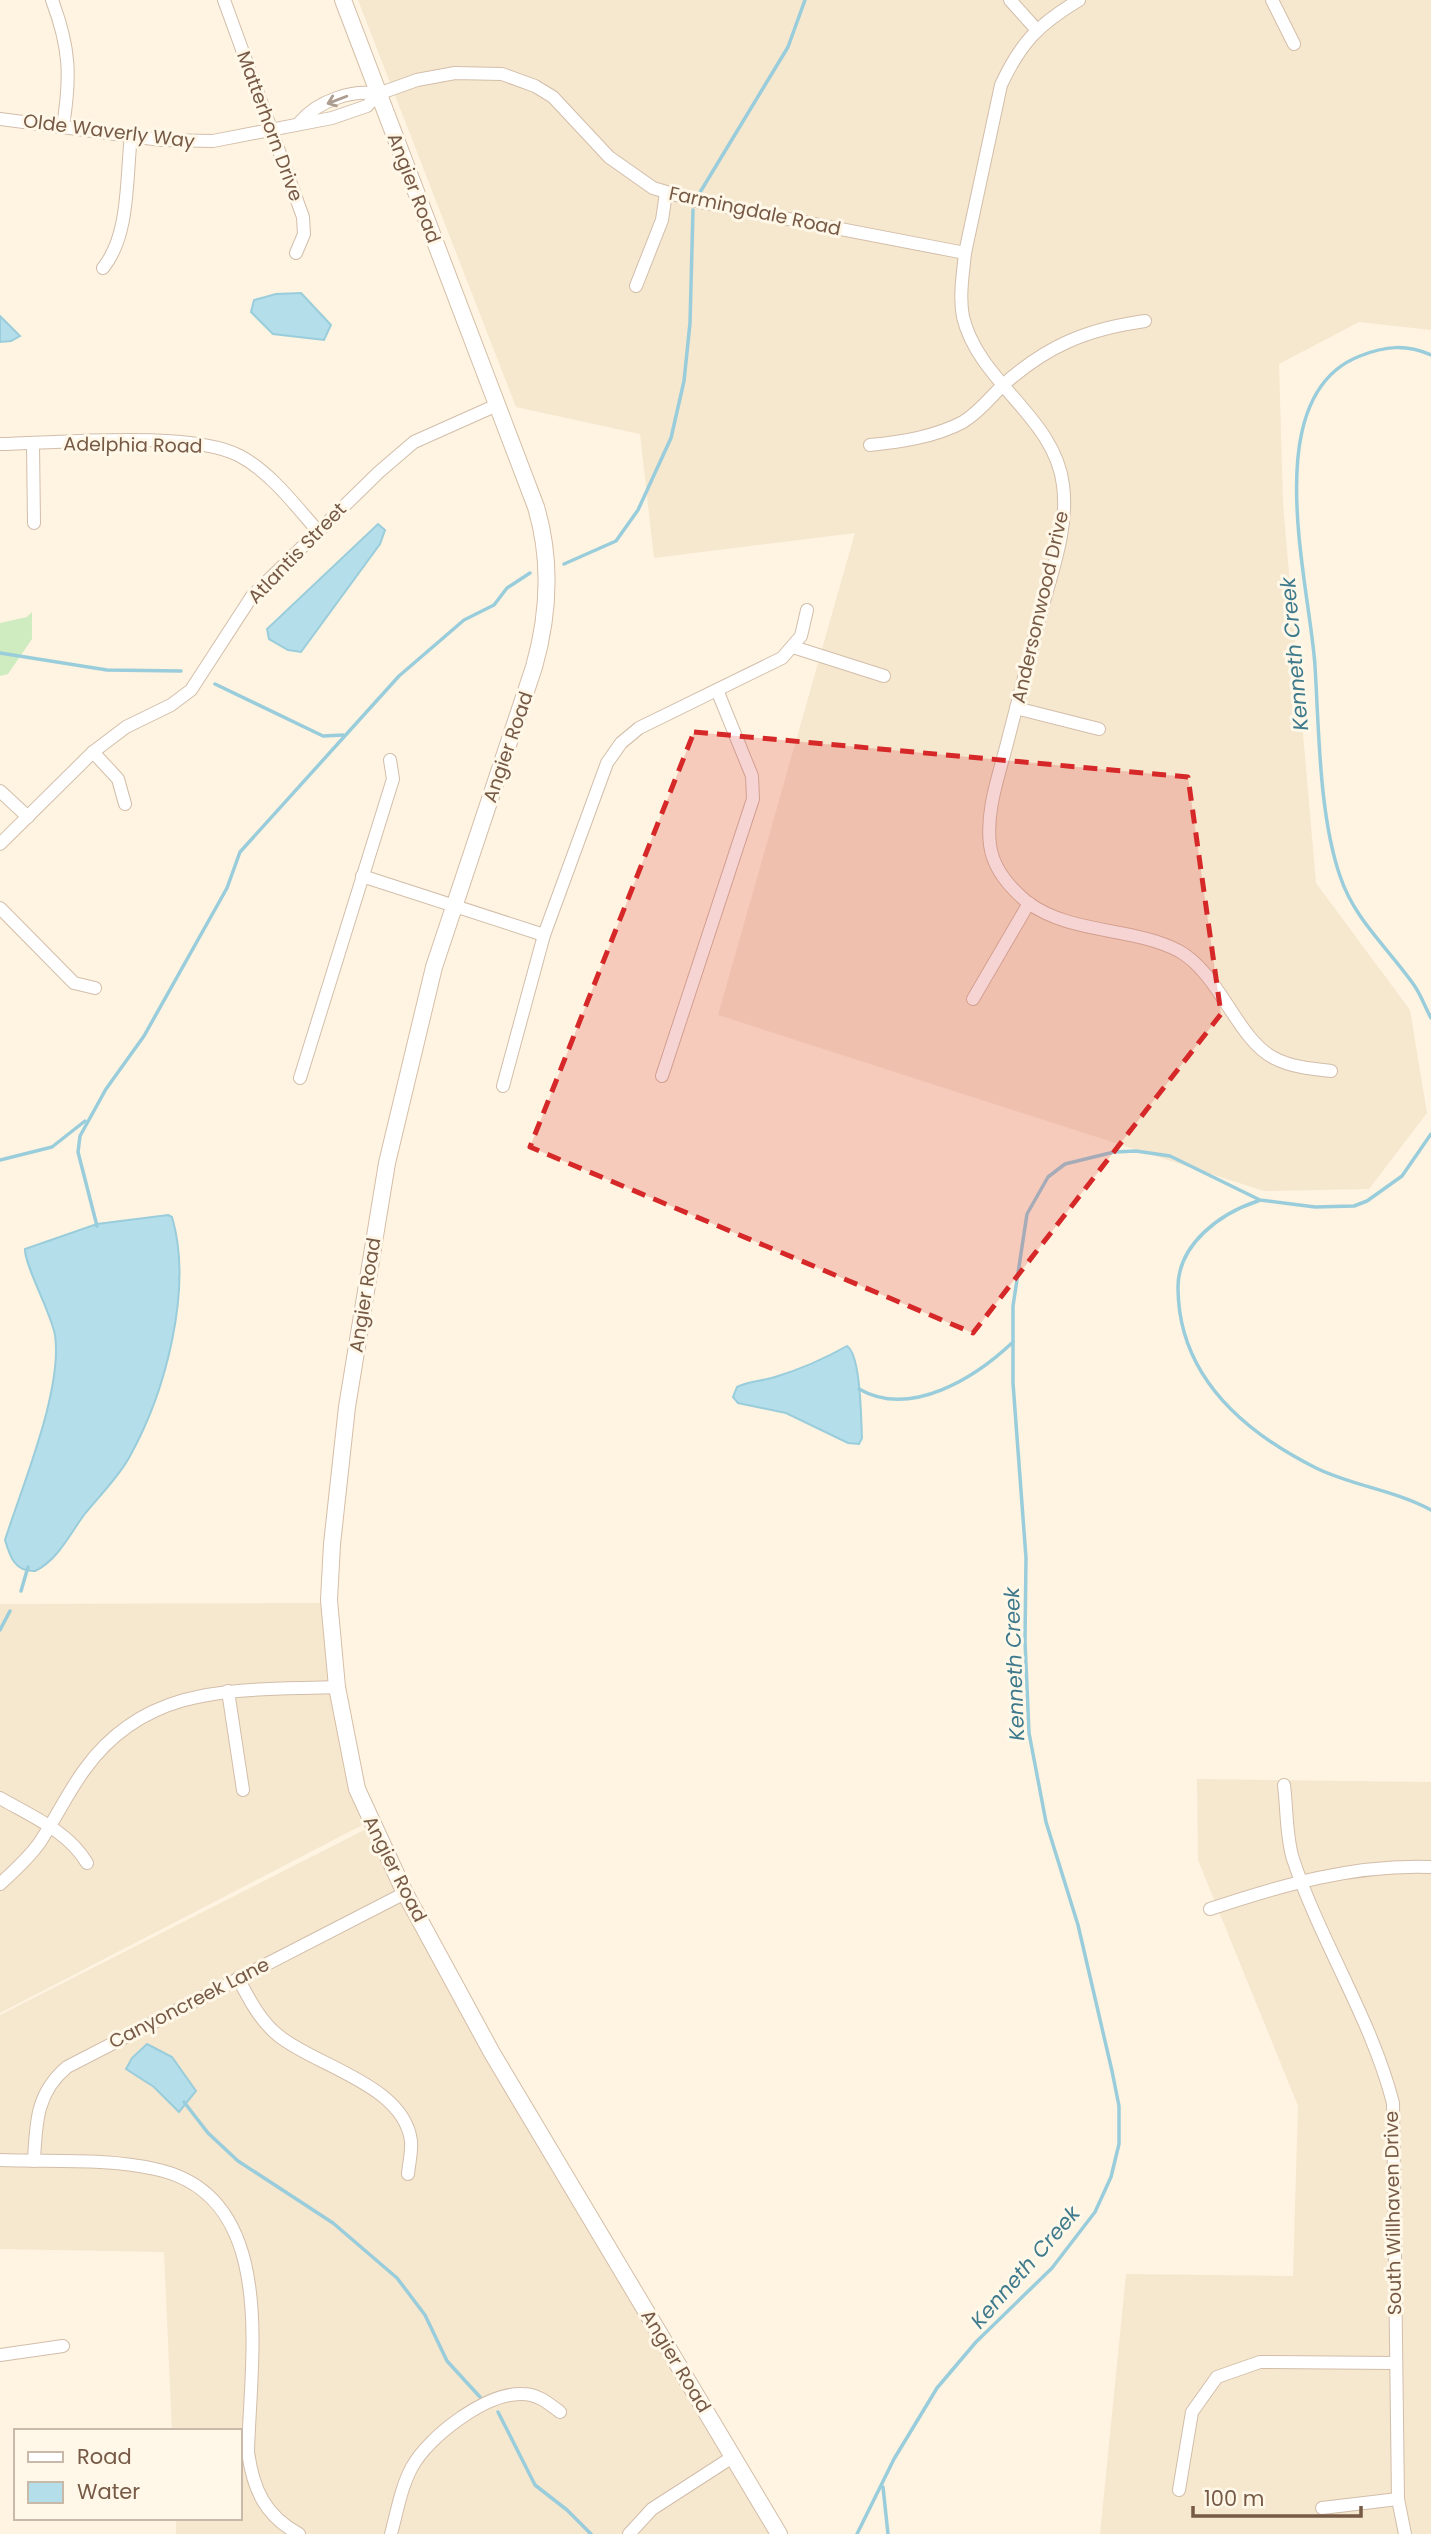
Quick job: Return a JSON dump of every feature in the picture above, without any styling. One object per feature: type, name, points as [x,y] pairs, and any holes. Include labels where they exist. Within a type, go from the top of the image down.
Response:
[{"type":"street","points":[[52,0],[68,55],[69,88],[63,126]]},
{"type":"street","name":"Matterhorn Drive","points":[[224,0],[303,217],[304,234],[296,253]]},
{"type":"street","name":"Angier Road","points":[[342,0],[539,519],[547,560],[546,604],[531,680],[454,905],[424,1003],[400,1099],[378,1211],[347,1407],[329,1573],[337,1687],[357,1789],[405,1893],[492,2053],[779,2534]]},
{"type":"street","points":[[1010,0],[1036,29]]},
{"type":"street","name":"Andersonwood Drive","points":[[1079,0],[1036,29],[1012,63],[1001,85],[965,253],[963,316],[978,354],[1051,448],[1062,478],[1065,501],[1052,574],[992,803],[989,837],[992,855],[1002,876],[1029,903],[1068,922],[1149,939],[1183,954],[1214,985],[1256,1044],[1267,1053],[1304,1068],[1331,1071]]},
{"type":"street","points":[[1272,0],[1294,44]]},
{"type":"street","name":"Farmingdale Road","points":[[378,94],[417,80],[455,73],[482,72],[516,78],[553,97],[621,168],[666,193],[965,253]]},
{"type":"street","name":"Olde Waverly Way","points":[[0,119],[200,142],[273,131],[300,122],[307,114],[334,100],[361,91],[378,94]]},
{"type":"street","points":[[103,268],[114,254],[119,237],[131,136]]},
{"type":"street","points":[[636,286],[662,220],[666,193]]},
{"type":"street","points":[[870,445],[945,429],[983,407],[1030,364],[1071,338],[1106,327],[1146,321]]},
{"type":"street","name":"Atlantis Street","points":[[0,844],[93,752],[126,727],[171,705],[191,690],[252,596],[317,530],[414,442],[497,405]]},
{"type":"street","name":"Adelphia Road","points":[[0,444],[168,442],[218,447],[256,466],[317,530]]},
{"type":"street","points":[[33,444],[34,523]]},
{"type":"street","points":[[503,1086],[544,934],[595,788],[621,743],[639,728],[782,658],[801,636],[807,610]]},
{"type":"street","points":[[793,647],[884,676]]},
{"type":"street","points":[[662,1076],[753,799],[752,776],[717,690]]},
{"type":"street","points":[[1016,708],[1100,729]]},
{"type":"street","points":[[93,752],[118,779],[125,804]]},
{"type":"street","points":[[300,1078],[393,779],[390,760]]},
{"type":"street","points":[[0,791],[28,817]]},
{"type":"street","points":[[362,876],[544,934]]},
{"type":"street","points":[[973,999],[1029,903]]},
{"type":"street","points":[[0,908],[74,983],[95,988]]},
{"type":"street","points":[[0,1884],[26,1859],[86,1768],[113,1738],[133,1723],[181,1699],[228,1690],[337,1687]]},
{"type":"street","points":[[228,1690],[243,1790]]},
{"type":"street","name":"South Willhaven Drive","points":[[1284,1785],[1292,1857],[1383,2066],[1392,2103],[1398,2499],[1405,2534]]},
{"type":"street","points":[[0,1798],[50,1826],[79,1849],[87,1863]]},
{"type":"street","points":[[1209,1909],[1302,1882],[1372,1869],[1431,1867]]},
{"type":"street","name":"Canyoncreek Lane","points":[[34,2161],[37,2111],[55,2076],[76,2061],[405,1893]]},
{"type":"street","points":[[238,1978],[254,2007],[276,2034],[358,2079],[393,2108],[411,2137],[408,2174]]},
{"type":"street","points":[[0,2160],[158,2169],[198,2189],[230,2223],[242,2248],[250,2278],[250,2471],[267,2511],[276,2521],[299,2534]]},
{"type":"street","points":[[0,2355],[63,2346]]},
{"type":"street","points":[[1179,2490],[1192,2412],[1217,2377],[1261,2362],[1394,2363]]},
{"type":"street","points":[[391,2534],[413,2465],[443,2432],[484,2405],[512,2395],[532,2395],[560,2412]]},
{"type":"street","points":[[629,2534],[652,2509],[734,2456]]},
{"type":"street","points":[[1322,2508],[1398,2499]]},
{"type":"highlighted area","points":[[694,732],[1188,777],[1221,1014],[973,1333],[530,1147]]},
{"type":"shaded area","points":[[358,0],[1431,0],[1431,330],[1359,322],[1279,364],[1283,504],[1316,883],[1410,1010],[1427,1113],[1369,1189],[1264,1191],[718,1015],[855,533],[654,558],[640,434],[516,407]]},
{"type":"shaded area","points":[[322,1603],[327,1664],[372,1820],[0,2013],[0,1604]]},
{"type":"shaded area","points":[[1197,1779],[1431,1782],[1431,2534],[1100,2534],[1126,2274],[1293,2276],[1298,2106],[1198,1860]]},
{"type":"shaded area","points":[[372,1826],[436,1964],[777,2534],[176,2534],[176,2520],[242,2520],[242,2429],[172,2429],[164,2252],[0,2249],[0,2015]]},
{"type":"green space","points":[[32,612],[32,639],[8,674],[0,676],[0,623],[27,617]]},
{"type":"water","points":[[301,293],[331,325],[324,340],[273,334],[251,312],[254,300],[276,294]]},
{"type":"water","points":[[0,316],[20,336],[11,341],[0,342]]},
{"type":"water","points":[[378,524],[385,530],[380,544],[301,652],[288,650],[269,639],[267,629]]},
{"type":"water","points":[[168,1215],[172,1217],[178,1245],[177,1307],[165,1371],[155,1401],[130,1456],[56,1554],[35,1571],[23,1569],[11,1558],[5,1540],[47,1410],[56,1357],[53,1326],[25,1249],[97,1224]]},
{"type":"water","points":[[847,1346],[855,1361],[859,1388],[862,1438],[859,1444],[848,1443],[786,1413],[738,1403],[733,1397],[737,1387],[794,1371]]},
{"type":"water","points":[[147,2044],[172,2057],[196,2091],[179,2112],[154,2087],[126,2069],[132,2058]]},
{"type":"waterway","points":[[699,194],[788,47],[805,0]]},
{"type":"waterway","points":[[564,564],[616,541],[638,510],[671,438],[684,381],[690,323],[693,210]]},
{"type":"waterway","name":"Kenneth Creek","points":[[1431,355],[1404,348],[1378,350],[1360,356],[1328,377],[1308,410],[1299,450],[1297,496],[1315,666],[1324,800],[1333,852],[1346,892],[1354,906],[1414,985],[1431,1018]]},
{"type":"waterway","points":[[97,1226],[78,1152],[80,1136],[106,1089],[144,1036],[227,888],[240,852],[399,676],[464,620],[494,605],[507,588],[530,573]]},
{"type":"waterway","points":[[0,653],[107,670],[181,671]]},
{"type":"waterway","points":[[215,684],[323,736],[343,735]]},
{"type":"waterway","points":[[0,1160],[52,1147],[85,1121]]},
{"type":"waterway","name":"Kenneth Creek","points":[[857,2534],[894,2459],[937,2388],[976,2342],[1052,2268],[1095,2212],[1111,2177],[1119,2144],[1119,2106],[1112,2071],[1078,1925],[1046,1822],[1029,1733],[1025,1641],[1026,1558],[1013,1383],[1013,1306],[1027,1214],[1048,1177],[1065,1164],[1114,1152],[1136,1151],[1170,1156],[1260,1200],[1315,1207],[1354,1206],[1367,1201],[1402,1176],[1431,1134]]},
{"type":"waterway","points":[[1258,1201],[1230,1213],[1204,1233],[1185,1258],[1180,1273],[1178,1289],[1181,1320],[1190,1348],[1203,1374],[1240,1418],[1289,1453],[1330,1474],[1431,1510]]},
{"type":"waterway","points":[[859,1389],[879,1397],[921,1397],[962,1380],[1013,1342]]},
{"type":"waterway","points":[[21,1591],[28,1567]]},
{"type":"waterway","points":[[0,1630],[10,1611]]},
{"type":"waterway","points":[[184,2102],[208,2133],[238,2161],[333,2223],[397,2278],[425,2315],[447,2361],[480,2397]]},
{"type":"waterway","points":[[498,2412],[535,2485],[567,2510],[591,2534]]},
{"type":"waterway","points":[[883,2487],[888,2534]]}]
